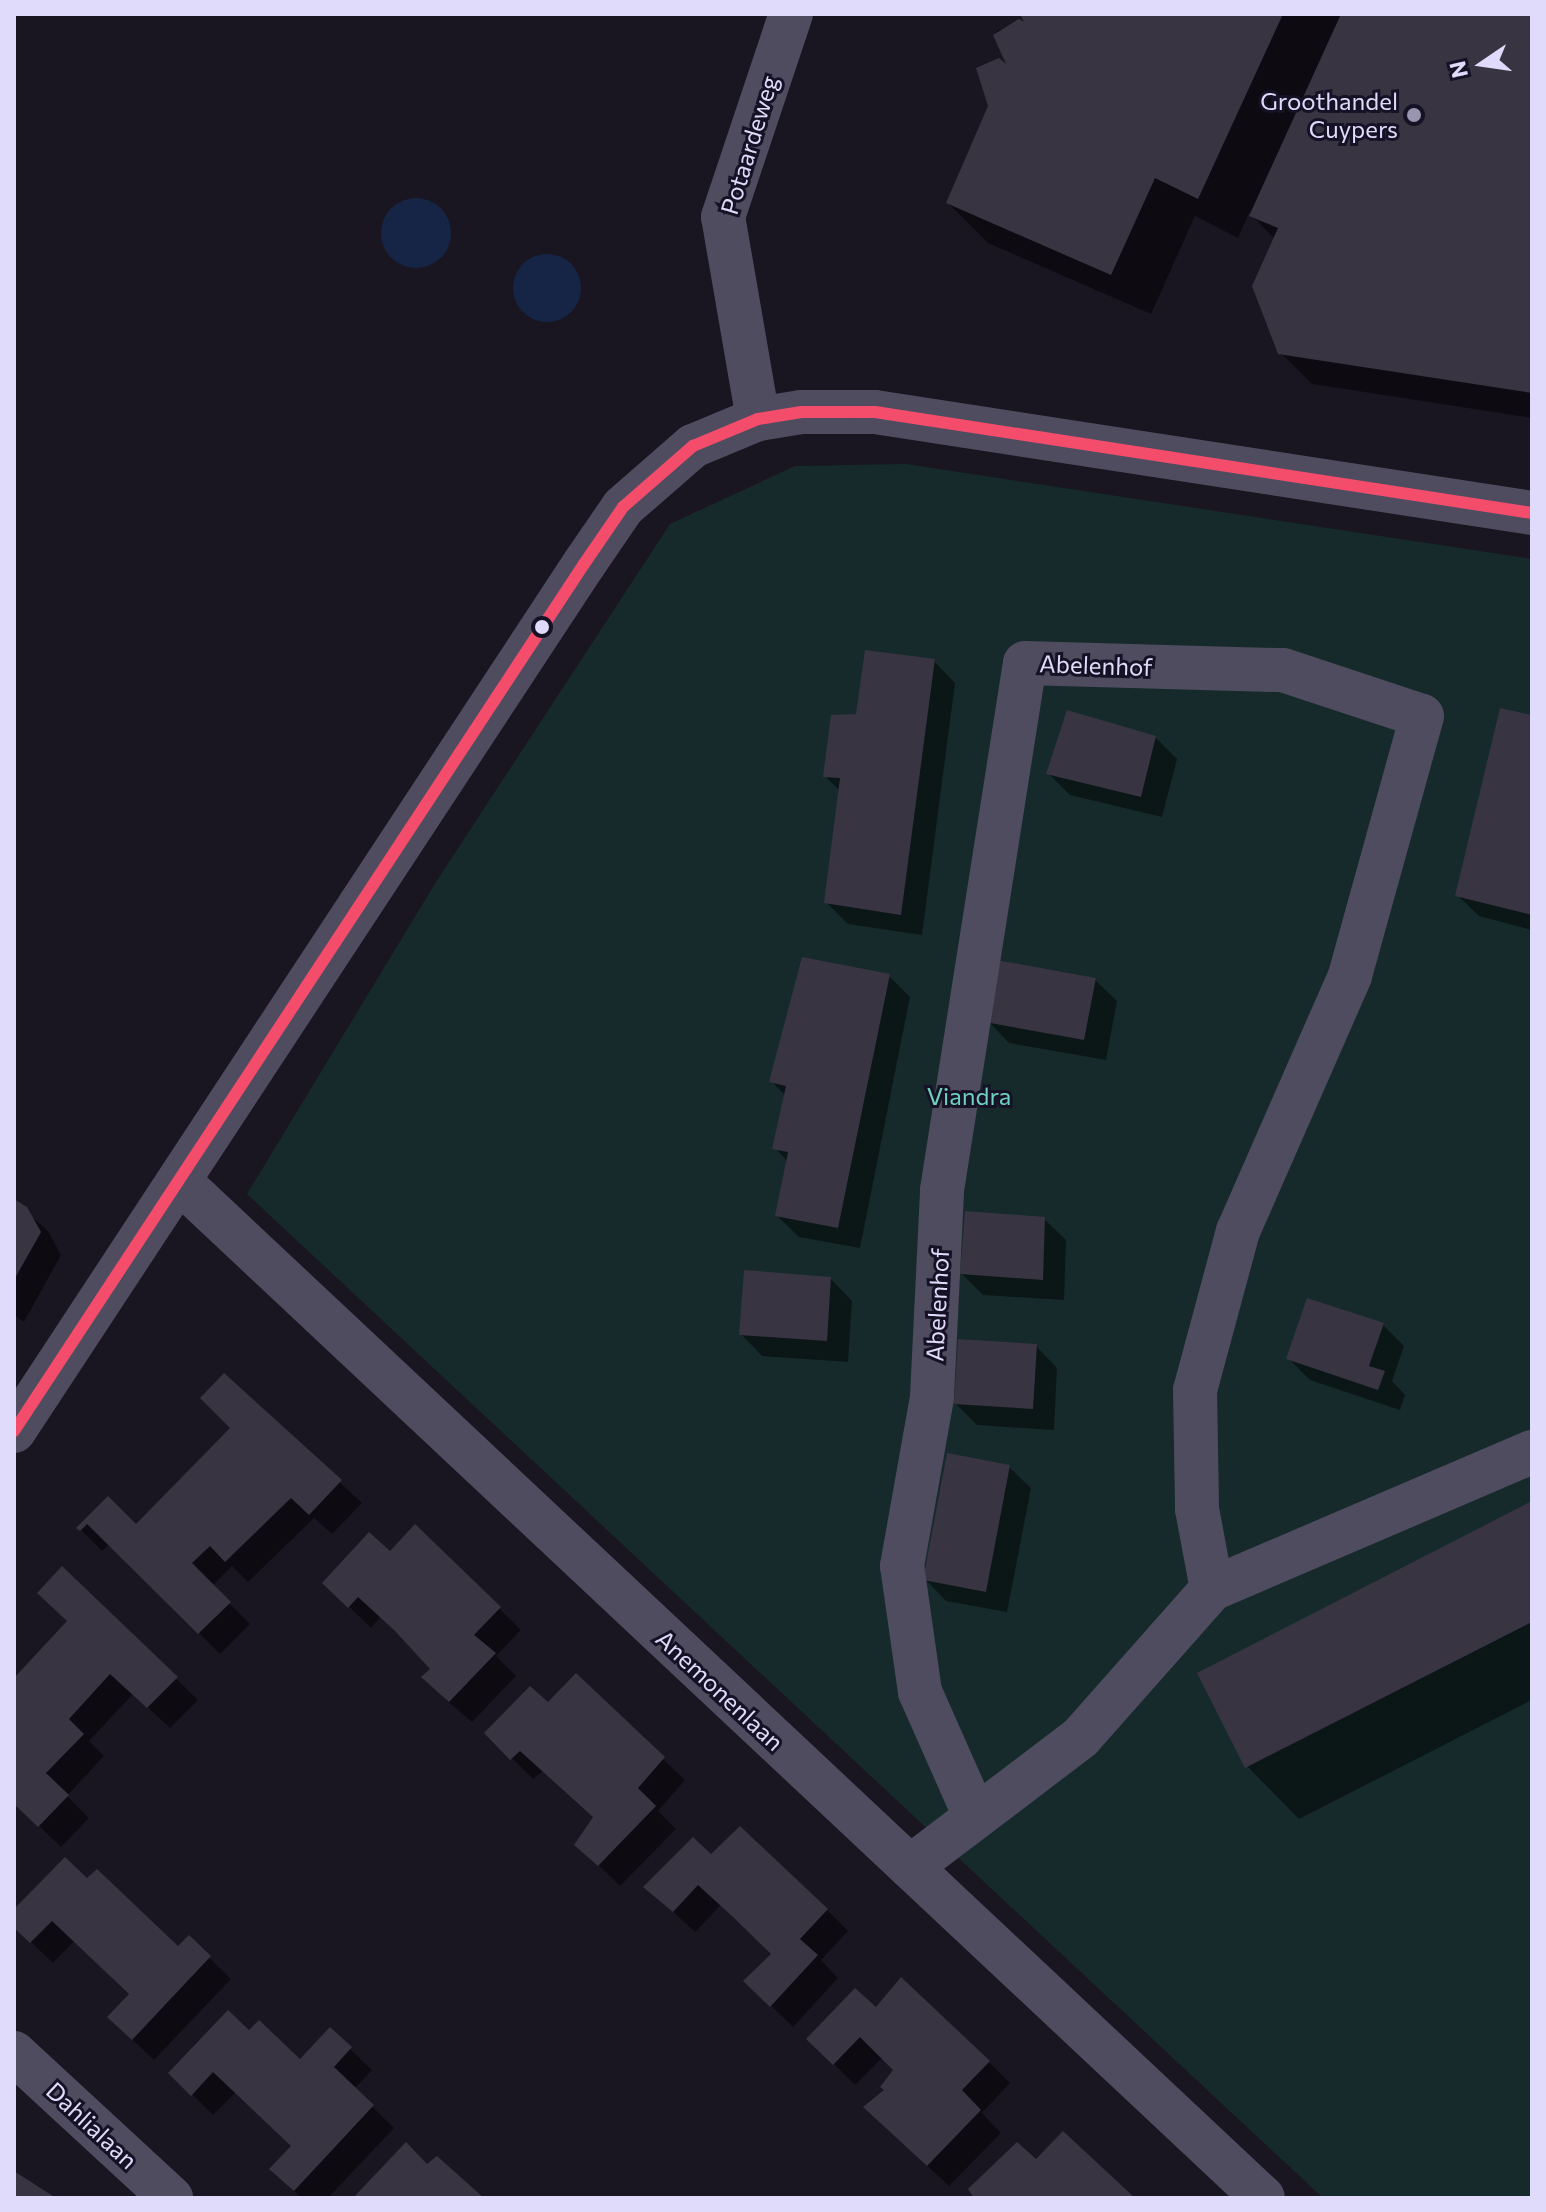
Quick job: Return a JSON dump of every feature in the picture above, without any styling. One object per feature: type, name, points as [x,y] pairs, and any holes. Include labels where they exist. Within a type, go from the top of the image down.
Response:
[{"type":"street","name":"Potaardeweg","points":[[758,419],[723,217],[791,14]]},
{"type":"street","points":[[14,1431],[623,507],[693,446],[758,419],[801,412],[875,412],[1532,513]]},
{"type":"street","name":"Abelenhof","points":[[975,1816],[920,1692],[902,1566],[932,1397],[942,1190],[1025,663],[1283,670],[1422,716],[1350,976],[1238,1231],[1195,1390],[1197,1509],[1212,1589]]},
{"type":"street","name":"Anemonenlaan","points":[[179,1181],[1263,2198]]},
{"type":"street","points":[[910,1867],[1081,1737],[1212,1589],[1532,1452]]},
{"type":"street","name":"Dahlialaan","points":[[14,2053],[171,2198]]},
{"type":"green space","name":"Viandra","points":[[906,464],[1532,559],[1532,2198],[1323,2198],[247,1194],[436,882],[670,524],[795,466]]},
{"type":"water","points":[[416,198],[435,204],[445,214],[451,233],[445,252],[435,262],[416,268],[397,262],[387,252],[381,233],[387,214],[397,204]]},
{"type":"water","points":[[540,254],[554,254],[566,259],[576,269],[581,288],[576,307],[566,317],[554,322],[540,322],[528,317],[518,307],[513,295],[513,281],[518,269],[528,259]]},
{"type":"building","points":[[1020,14],[1283,14],[1198,199],[1155,178],[1111,275],[946,203],[988,106],[976,68],[999,58],[1006,64],[993,35],[1019,19],[1024,22]]},
{"type":"building","name":"Groothandel Cuypers","points":[[1341,14],[1532,14],[1532,393],[1278,354],[1252,286],[1278,228],[1249,216]]},
{"type":"building","points":[[865,650],[935,659],[901,915],[824,903],[840,778],[823,777],[831,715],[856,714]]},
{"type":"building","points":[[1500,708],[1532,715],[1532,915],[1455,896]]},
{"type":"building","points":[[1067,710],[1156,736],[1141,797],[1046,774]]},
{"type":"building","points":[[802,957],[890,974],[838,1228],[775,1216],[788,1152],[772,1149],[786,1086],[769,1082]]},
{"type":"building","points":[[996,960],[1096,978],[1084,1040],[985,1022]]},
{"type":"building","points":[[14,1199],[27,1207],[41,1232],[14,1280]]},
{"type":"building","points":[[965,1211],[1045,1217],[1043,1280],[960,1274]]},
{"type":"building","points":[[744,1270],[831,1277],[827,1341],[739,1335]]},
{"type":"building","points":[[1307,1298],[1384,1323],[1369,1366],[1385,1371],[1378,1390],[1286,1359]]},
{"type":"building","points":[[958,1339],[1037,1344],[1033,1409],[954,1404]]},
{"type":"building","points":[[224,1373],[342,1480],[309,1515],[291,1498],[225,1562],[210,1546],[192,1563],[231,1602],[198,1634],[87,1524],[80,1531],[76,1528],[108,1496],[136,1524],[230,1428],[200,1398]]},
{"type":"building","points":[[947,1453],[1010,1465],[986,1592],[923,1580]]},
{"type":"building","points":[[1532,1501],[1532,1622],[1245,1768],[1197,1673]]},
{"type":"building","points":[[415,1524],[501,1607],[474,1635],[496,1653],[449,1702],[421,1677],[430,1669],[395,1631],[358,1597],[348,1608],[322,1583],[369,1532],[390,1551]]},
{"type":"building","points":[[62,1566],[178,1677],[147,1708],[110,1674],[69,1719],[84,1734],[46,1773],[69,1795],[38,1827],[14,1804],[14,1678],[67,1621],[37,1593]]},
{"type":"building","points":[[576,1673],[665,1757],[638,1788],[656,1806],[598,1866],[574,1845],[593,1817],[520,1751],[510,1760],[484,1733],[530,1686],[548,1702]]},
{"type":"building","points":[[740,1826],[828,1909],[800,1939],[818,1955],[770,2007],[743,1981],[771,1954],[733,1917],[698,1885],[673,1912],[643,1887],[693,1837],[711,1854]]},
{"type":"building","points":[[65,1857],[87,1878],[97,1869],[178,1946],[189,1935],[211,1956],[132,2040],[107,2017],[129,1994],[52,1921],[30,1943],[14,1928],[14,1909]]},
{"type":"building","points":[[901,1977],[990,2061],[962,2090],[981,2110],[927,2166],[863,2107],[884,2090],[880,2087],[893,2070],[860,2037],[833,2065],[806,2039],[855,1988],[876,2007]]},
{"type":"building","points":[[228,2010],[249,2030],[259,2020],[300,2059],[330,2027],[352,2047],[334,2067],[374,2105],[294,2191],[269,2169],[291,2146],[213,2072],[191,2096],[168,2073]]},
{"type":"building","points":[[1063,2131],[1135,2198],[974,2198],[968,2189],[1017,2142],[1036,2159]]},
{"type":"building","points":[[406,2142],[427,2164],[437,2156],[484,2198],[353,2198]]},
{"type":"building","points":[[14,2171],[56,2198],[14,2198]]},
{"type":"transit line","points":[[14,1431],[623,507],[693,446],[758,419],[801,412],[875,412],[1532,513]]},
{"type":"place","name":"Groothandel Cuypers","points":[[1414,115]]}]
